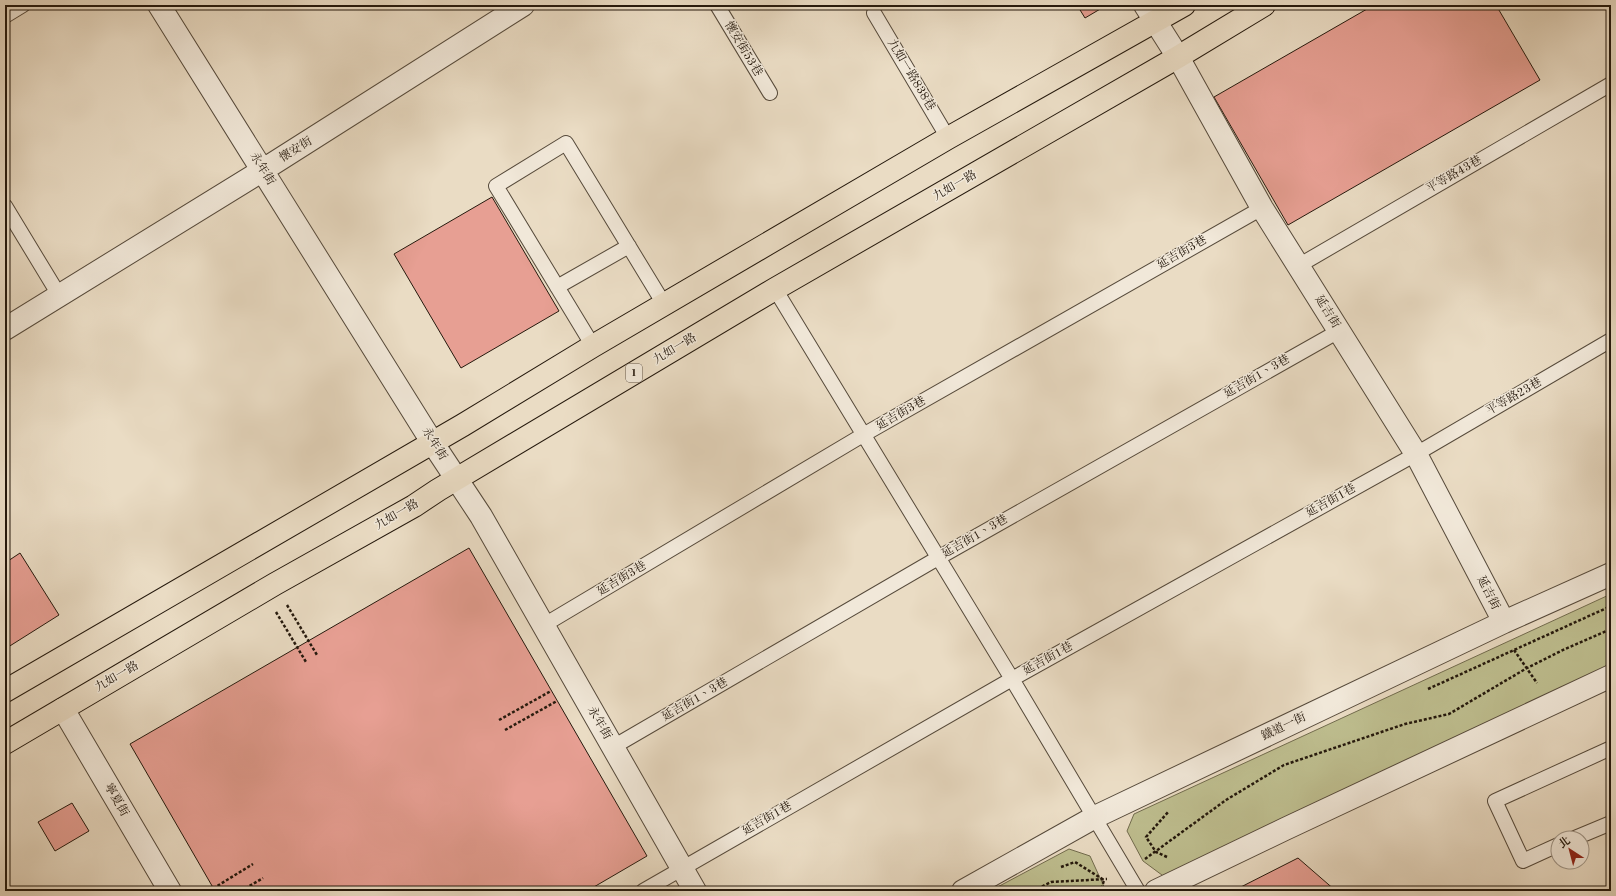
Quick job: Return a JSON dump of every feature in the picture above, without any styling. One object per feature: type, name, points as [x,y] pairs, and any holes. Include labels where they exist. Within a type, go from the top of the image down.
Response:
[{"type":"main road","points":[[5,691],[432,442],[948,138],[1150,14],[1184,5]]},
{"type":"main road","name":"九如一路","points":[[5,743],[275,584],[414,506],[775,289],[1178,57],[1264,5]]},
{"type":"street","name":"永年街","points":[[159,5],[432,442],[488,528],[695,891]]},
{"type":"street","name":"懷安街","points":[[5,329],[263,170],[523,5]]},
{"type":"street","name":"延吉街","points":[[1150,14],[1178,57],[1262,208],[1416,454],[1504,622]]},
{"type":"street","name":"鐵道一街","points":[[964,891],[1096,817],[1504,622],[1611,574]]},
{"type":"street","points":[[1156,891],[1292,825],[1611,676]]},
{"type":"street","name":"寧夏街","points":[[63,709],[170,891]]},
{"type":"lane","points":[[5,16],[22,5]]},
{"type":"lane","name":"懷安街53巷","points":[[717,5],[770,93]]},
{"type":"lane","name":"九如一路838巷","points":[[874,13],[948,138]]},
{"type":"lane","name":"平等路43巷","points":[[1298,266],[1611,84]]},
{"type":"lane","points":[[593,346],[496,186],[566,143],[664,304]]},
{"type":"lane","points":[[5,206],[59,295]]},
{"type":"lane","name":"延吉街3巷","points":[[544,626],[864,435],[1262,208]]},
{"type":"lane","points":[[557,287],[629,246]]},
{"type":"lane","points":[[775,289],[1096,817],[1138,891]]},
{"type":"lane","name":"延吉街1、3巷","points":[[613,747],[938,558],[1339,331]]},
{"type":"lane","name":"平等路23巷","points":[[1416,454],[1611,340]]},
{"type":"lane","name":"延吉街1巷","points":[[643,891],[1012,679],[1416,454]]},
{"type":"lane","points":[[1550,849],[1523,861],[1495,801],[1611,748]]},
{"type":"lane","points":[[1590,832],[1611,823]]},
{"type":"path","points":[[288,606],[317,655]]},
{"type":"path","points":[[276,613],[306,662]]},
{"type":"path","points":[[1147,858],[1226,800],[1284,765],[1405,724],[1449,714],[1527,668],[1565,648],[1611,629]]},
{"type":"path","points":[[1514,650],[1539,686]]},
{"type":"path","points":[[499,720],[577,683]]},
{"type":"path","points":[[505,730],[577,683]]},
{"type":"path","points":[[1056,869],[1075,862],[1104,880]]},
{"type":"path","points":[[210,891],[254,864]]},
{"type":"path","points":[[241,891],[262,878]]},
{"type":"path","points":[[1033,891],[1051,882],[1104,880]]},
{"type":"path","points":[[1101,891],[1104,880]]},
{"type":"green space","points":[[1611,594],[1611,672],[1166,878],[1143,861],[1127,831],[1134,814]]},
{"type":"green space","points":[[1069,849],[1090,856],[1106,891],[990,891]]},
{"type":"building","points":[[1077,5],[1107,5],[1085,18]]},
{"type":"building","points":[[1374,5],[1496,5],[1540,80],[1288,225],[1214,97]]},
{"type":"building","points":[[492,197],[559,311],[461,368],[394,254]]},
{"type":"building","points":[[469,548],[647,856],[587,891],[215,891],[130,744]]},
{"type":"building","points":[[20,553],[59,615],[5,649],[5,563]]},
{"type":"building","points":[[72,803],[89,831],[55,851],[38,822]]},
{"type":"building","points":[[1298,858],[1336,891],[1233,891]]}]
